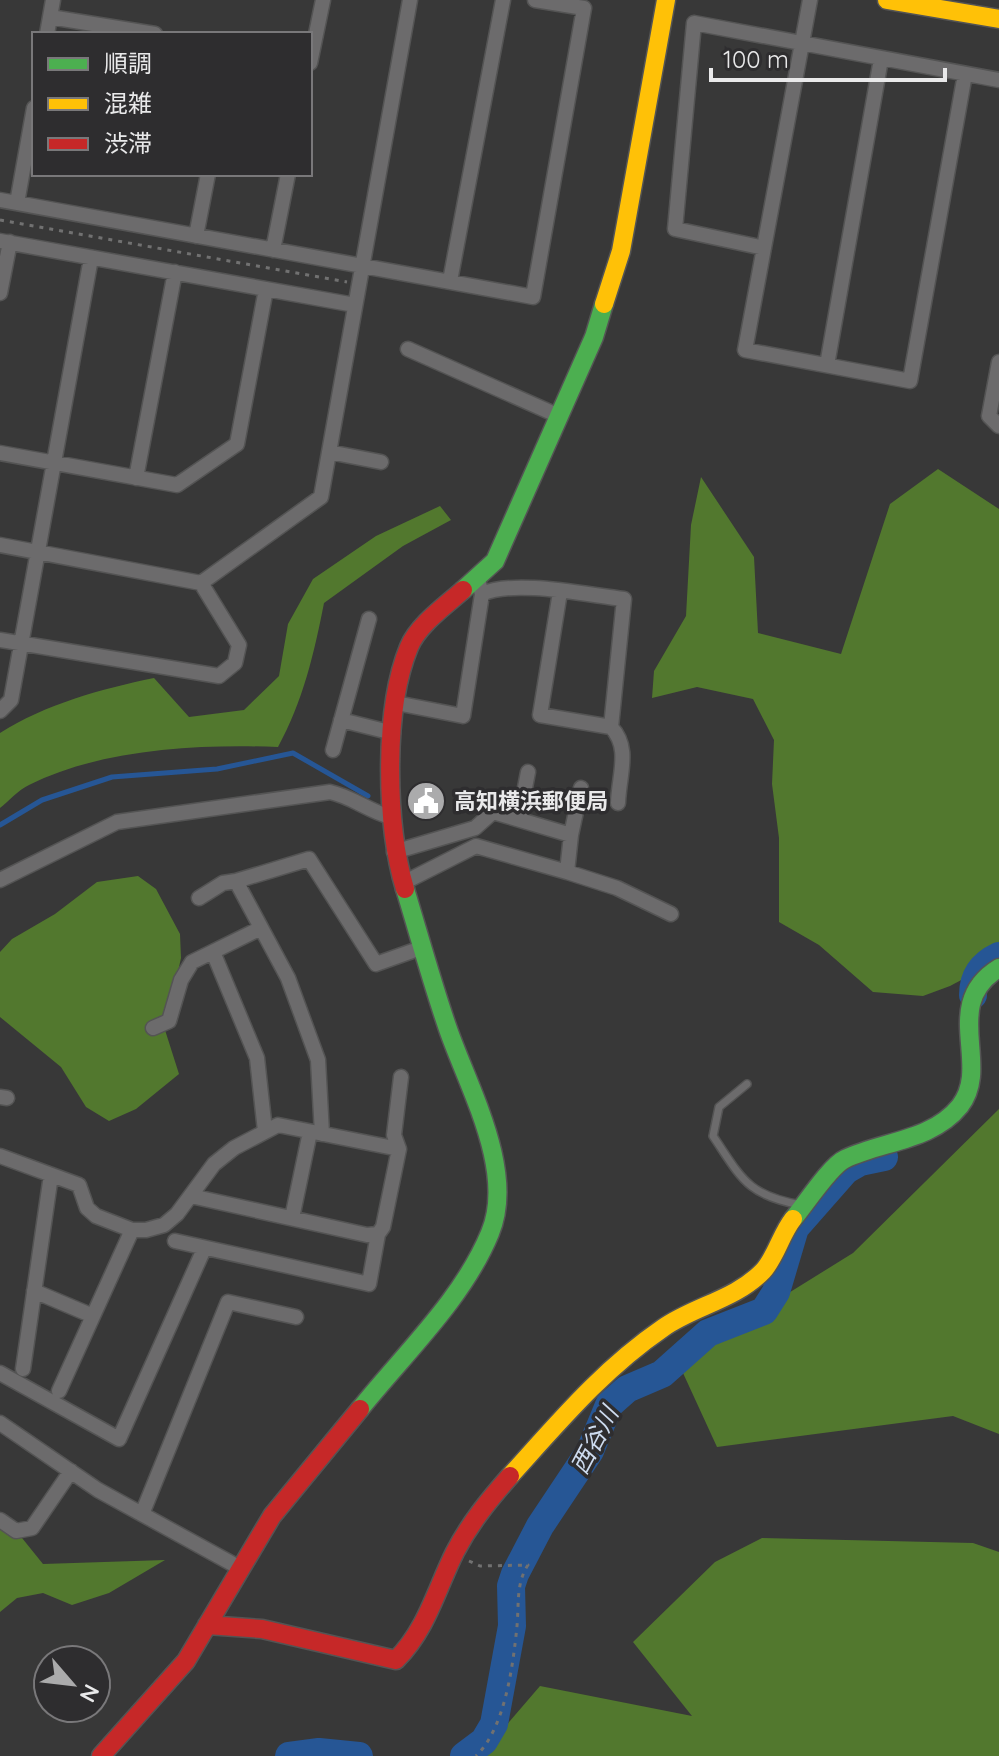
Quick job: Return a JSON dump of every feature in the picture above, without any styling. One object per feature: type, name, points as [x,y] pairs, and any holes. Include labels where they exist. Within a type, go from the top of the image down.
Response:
[{"type":"street","points":[[47,32],[53,0]]},
{"type":"street","points":[[312,51],[323,0]]},
{"type":"street","points":[[0,545],[201,583],[321,497],[410,0]]},
{"type":"street","points":[[450,281],[503,0]]},
{"type":"street","points":[[0,200],[533,297],[584,8],[535,0]]},
{"type":"street","points":[[396,703],[463,716],[480,587],[508,535],[594,337],[621,251],[666,0]]},
{"type":"street","points":[[810,0],[745,350],[910,381],[965,74]]},
{"type":"street","points":[[887,0],[999,19]]},
{"type":"street","points":[[50,17],[143,32]]},
{"type":"street","points":[[764,248],[675,229],[694,23],[999,80]]},
{"type":"street","points":[[827,365],[881,59]]},
{"type":"street","points":[[17,203],[32,119]]},
{"type":"street","points":[[196,236],[208,176]]},
{"type":"street","points":[[273,250],[288,176]]},
{"type":"street","points":[[0,293],[5,242],[355,305]]},
{"type":"street","points":[[0,711],[11,700],[91,258]]},
{"type":"street","points":[[136,478],[175,272]]},
{"type":"street","points":[[0,453],[177,485],[237,444],[266,289]]},
{"type":"street","points":[[408,349],[559,416]]},
{"type":"street","points":[[999,362],[989,416],[999,426]]},
{"type":"street","points":[[329,452],[381,462]]},
{"type":"street","points":[[0,640],[219,676],[235,663],[239,645],[201,583]]},
{"type":"street","points":[[101,1756],[186,1661],[240,1568],[295,1484],[463,1282],[491,1232],[498,1200],[488,1131],[421,948],[394,852],[391,817],[393,733],[396,703],[409,646],[430,620],[480,587],[624,599],[611,727]]},
{"type":"street","points":[[560,592],[540,715],[611,727],[623,739],[618,803]]},
{"type":"street","points":[[333,750],[369,619]]},
{"type":"street","points":[[341,720],[393,733]]},
{"type":"street","points":[[519,819],[528,772]]},
{"type":"street","points":[[567,872],[581,788]]},
{"type":"street","points":[[0,880],[117,822],[330,792],[352,797],[372,812],[391,817]]},
{"type":"street","points":[[394,852],[475,828],[493,812],[571,835]]},
{"type":"street","points":[[403,883],[476,846],[617,888],[671,914]]},
{"type":"street","points":[[199,898],[236,881],[309,859],[376,964],[421,948]]},
{"type":"street","points":[[236,881],[288,978],[318,1060],[316,1133],[292,1218]]},
{"type":"street","points":[[153,1028],[169,1021],[181,980],[192,962],[261,928]]},
{"type":"street","points":[[213,952],[257,1058],[265,1131]]},
{"type":"street","points":[[207,1625],[262,1629],[396,1660],[412,1644],[427,1619],[454,1554],[477,1513],[605,1372],[665,1326],[749,1283],[765,1269],[781,1234],[842,1160],[898,1143],[939,1124],[960,1106],[969,1087],[968,1007],[986,976],[999,968]]},
{"type":"street","points":[[175,1241],[369,1284],[399,1149],[394,1135],[401,1077]]},
{"type":"street","points":[[0,1156],[79,1185],[87,1208],[96,1216],[132,1230],[164,1225],[191,1196],[214,1164],[278,1125],[399,1149]]},
{"type":"street","points":[[23,1369],[51,1175]]},
{"type":"street","points":[[191,1196],[378,1234]]},
{"type":"street","points":[[59,1391],[132,1230]]},
{"type":"street","points":[[0,1373],[119,1439],[204,1249]]},
{"type":"street","points":[[34,1291],[93,1316]]},
{"type":"street","points":[[142,1514],[228,1302],[296,1317]]},
{"type":"street","points":[[0,1423],[142,1514],[240,1568]]},
{"type":"street","points":[[0,1520],[16,1531],[32,1528],[71,1471]]},
{"type":"lane","points":[[747,1084],[719,1107],[713,1136],[740,1176],[767,1199],[803,1206]]},
{"type":"path","points":[[0,220],[359,285]]},
{"type":"path","points":[[454,1554],[480,1566],[528,1565],[519,1578],[517,1629],[499,1723],[488,1744],[476,1756]]},
{"type":"green space","points":[[938,469],[999,509],[999,960],[950,986],[923,996],[873,992],[819,945],[779,922],[779,838],[772,784],[774,740],[753,699],[697,687],[652,698],[654,671],[686,616],[691,525],[701,477],[754,557],[758,633],[841,654],[890,504]]},
{"type":"green space","points":[[440,506],[451,520],[403,546],[324,603],[307,677],[278,747],[183,748],[118,756],[87,763],[29,785],[0,808],[0,733],[74,699],[154,678],[189,717],[244,710],[279,676],[288,624],[313,579],[376,536]]},
{"type":"green space","points":[[138,876],[156,889],[180,934],[181,958],[165,1030],[179,1074],[136,1109],[109,1121],[86,1107],[61,1067],[0,1017],[0,952],[12,939],[55,914],[97,882]]},
{"type":"green space","points":[[999,1109],[999,1434],[953,1416],[717,1447],[683,1373],[692,1353],[853,1253]]},
{"type":"green space","points":[[0,1528],[18,1533],[43,1564],[165,1560],[109,1593],[72,1605],[43,1593],[17,1598],[0,1612]]},
{"type":"green space","points":[[762,1538],[973,1543],[999,1552],[999,1756],[480,1756],[540,1686],[692,1716],[633,1642],[715,1562]]},
{"type":"waterway","points":[[0,825],[42,800],[112,777],[217,769],[293,753],[368,796]]},
{"type":"waterway","name":"西谷川","points":[[973,995],[980,971],[999,956]]},
{"type":"waterway","name":"西谷川","points":[[464,1756],[484,1741],[494,1724],[512,1626],[511,1586],[515,1574],[540,1526],[590,1451],[609,1405],[627,1389],[662,1374],[708,1333],[764,1311],[776,1292],[795,1228],[846,1170],[860,1162],[884,1157]]},
{"type":"waterway","name":"西谷川","points":[[289,1756],[319,1752],[359,1756]]},
{"type":"traffic: fast","points":[[463,590],[495,561],[594,337],[604,304]]},
{"type":"traffic: fast","points":[[360,1409],[464,1281],[490,1233],[496,1209],[497,1183],[486,1130],[442,1012],[405,889]]},
{"type":"traffic: fast","points":[[793,1219],[839,1163],[935,1127],[960,1106],[968,1090],[971,1072],[969,1017],[973,999],[982,983],[999,968]]},
{"type":"traffic: slow","points":[[604,304],[621,251],[666,0]]},
{"type":"traffic: slow","points":[[887,0],[999,19]]},
{"type":"traffic: slow","points":[[510,1476],[582,1398],[641,1344],[675,1320],[752,1281],[771,1259],[793,1219]]},
{"type":"traffic: jam","points":[[405,889],[391,801],[391,735],[395,703],[413,639],[433,616],[463,590]]},
{"type":"traffic: jam","points":[[101,1756],[186,1661],[272,1516],[360,1409]]},
{"type":"traffic: jam","points":[[207,1625],[262,1629],[396,1660],[416,1635],[467,1531],[510,1476]]},
{"type":"place","name":"高知横浜郵便局","points":[[426,801]]}]
